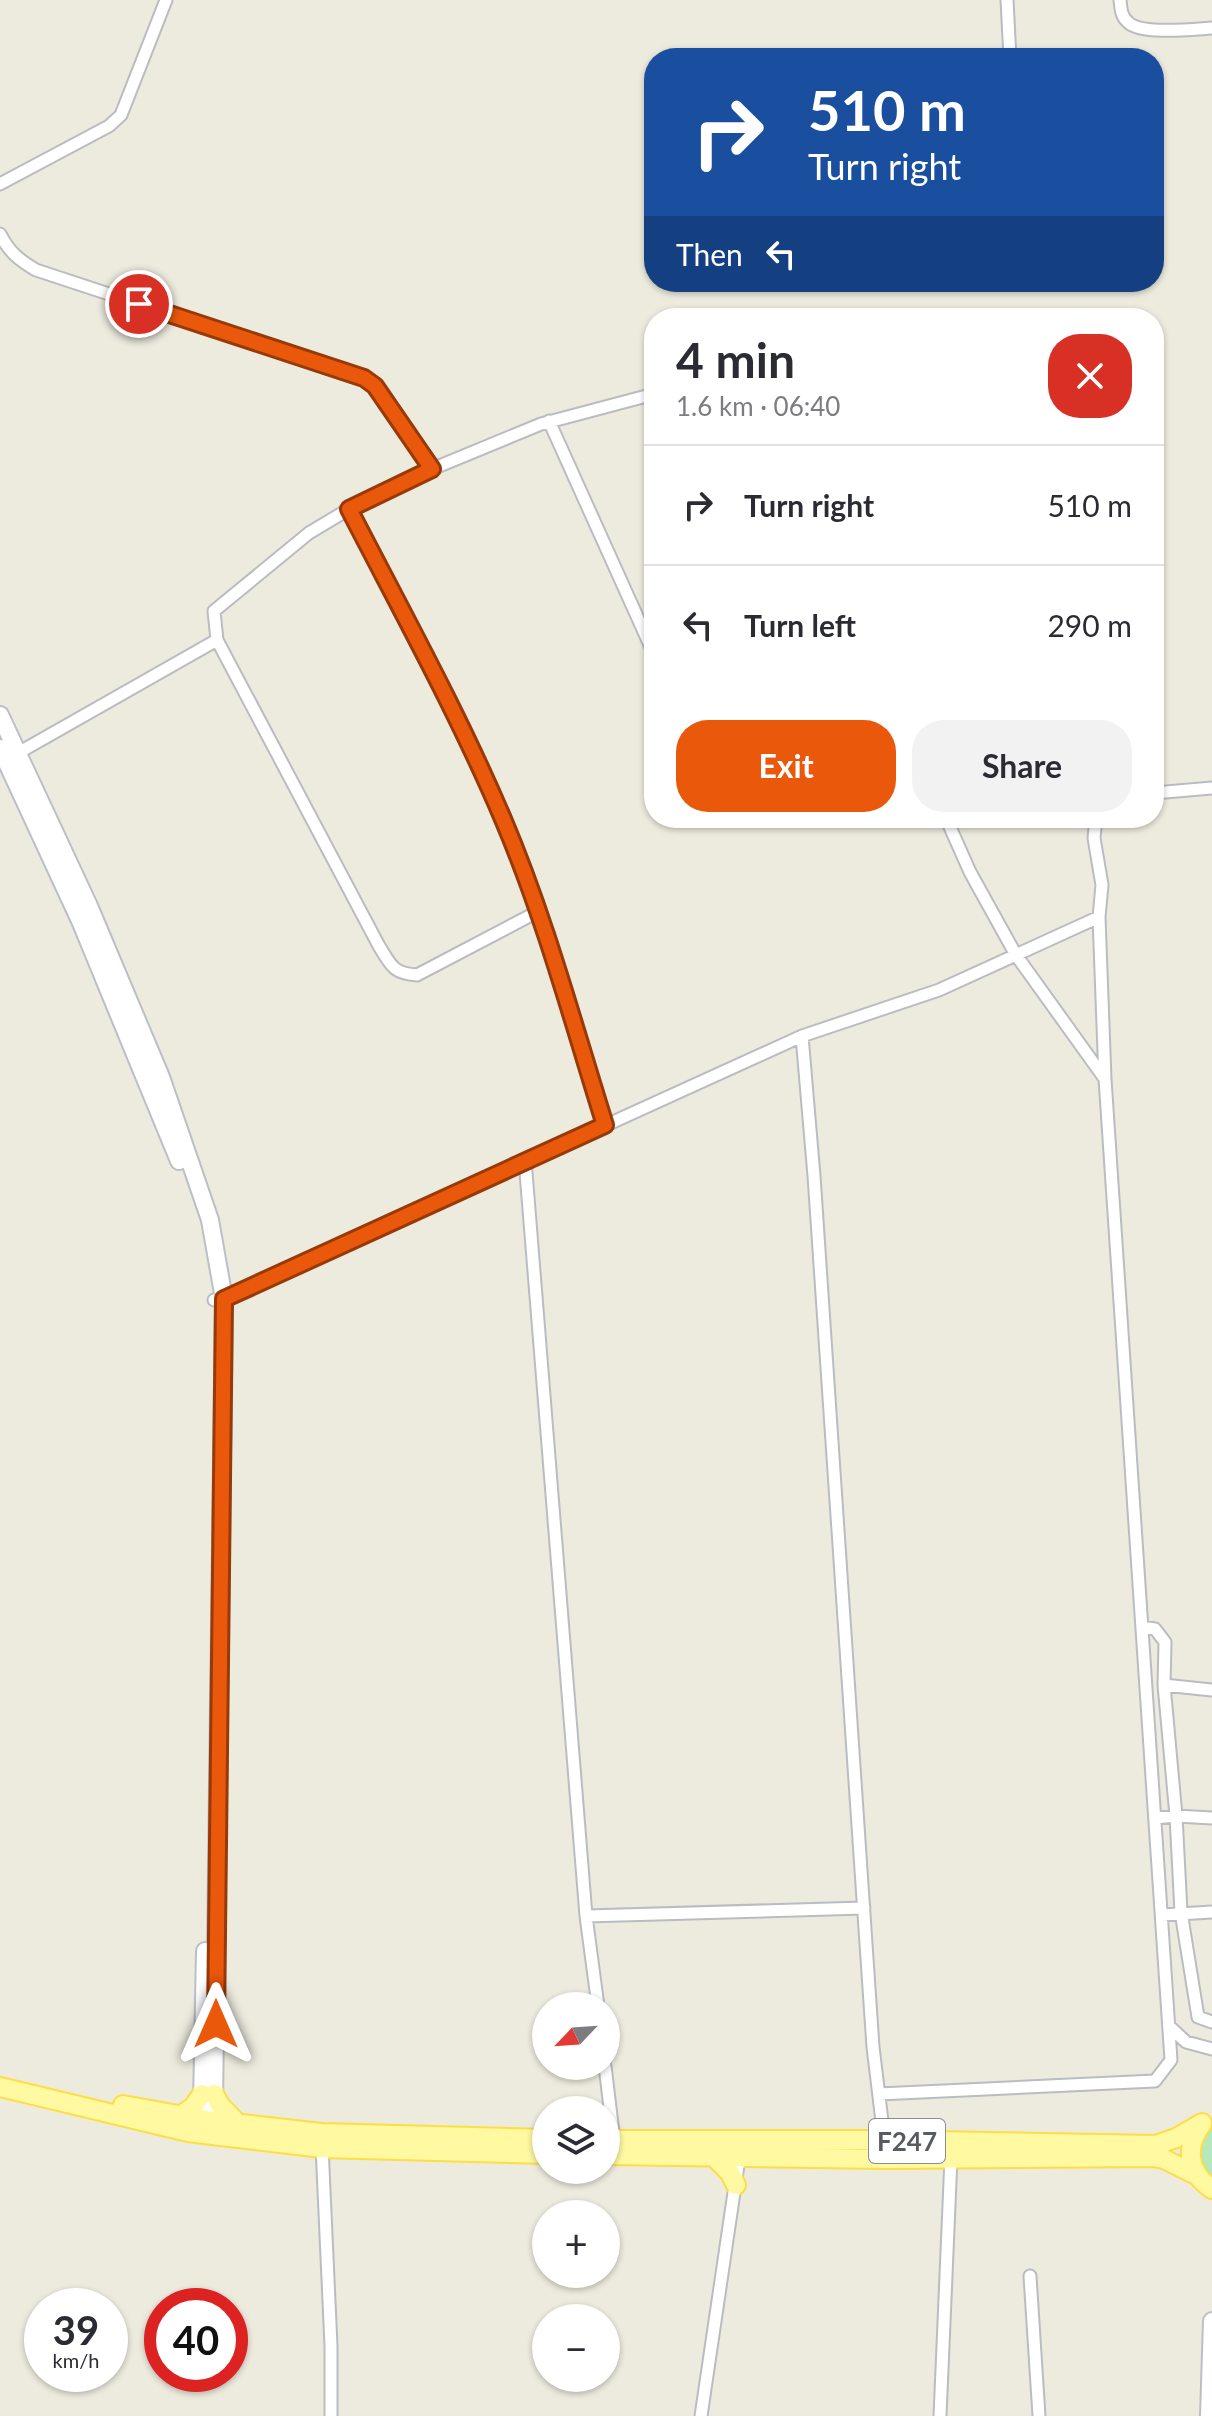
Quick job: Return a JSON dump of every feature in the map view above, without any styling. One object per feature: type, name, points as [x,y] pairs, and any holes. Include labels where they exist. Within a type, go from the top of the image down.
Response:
[{"type":"main road","points":[[0,2084],[184,2124],[221,2136],[532,2153]]},
{"type":"main road","points":[[184,2124],[193,2107],[208,2094],[239,2125]]},
{"type":"main road","points":[[184,2124],[206,2120],[322,2141],[532,2139]]},
{"type":"main road","name":"F247","points":[[620,2145],[740,2150],[1156,2145],[1176,2138],[1207,2120]]},
{"type":"main road","name":"F247","points":[[1196,2175],[1192,2165],[1191,2143],[1207,2120]]},
{"type":"main road","name":"F247","points":[[620,2146],[714,2157],[740,2150]]},
{"type":"main road","name":"F247","points":[[885,2149],[951,2158],[1153,2157],[1164,2159],[1196,2175],[1212,2190]]},
{"type":"main road","points":[[714,2157],[730,2173],[736,2185]]},
{"type":"street","points":[[0,184],[109,126],[121,115],[166,0]]},
{"type":"street","points":[[1007,0],[1009,48]]},
{"type":"street","points":[[1120,0],[1121,13],[1130,25],[1145,29],[1212,28]]},
{"type":"street","points":[[0,234],[17,259],[36,270],[364,378],[375,386],[432,469]]},
{"type":"street","points":[[537,912],[417,975],[402,974],[391,965],[217,640],[214,611],[309,533],[349,509],[432,469],[549,421],[644,397]]},
{"type":"street","points":[[549,421],[644,632]]},
{"type":"street","points":[[349,509],[465,734],[504,822],[537,912],[605,1125]]},
{"type":"street","points":[[6,756],[217,640]]},
{"type":"street","points":[[0,715],[6,756],[89,906],[161,1077],[210,1220],[219,1300],[208,2094],[214,2110],[206,2120],[221,2136]]},
{"type":"street","points":[[1164,792],[1212,788]]},
{"type":"street","points":[[950,828],[970,872],[1016,955],[1105,1079]]},
{"type":"street","points":[[879,2094],[1155,2081],[1171,2060],[1105,1079],[1099,917],[1102,885],[1095,828]]},
{"type":"street","points":[[219,1300],[802,1036],[939,990],[1099,917]]},
{"type":"street","points":[[802,1036],[873,2047],[885,2149]]},
{"type":"street","points":[[525,1160],[586,1916],[596,1992]]},
{"type":"street","points":[[1142,1627],[1155,1629],[1165,1642],[1164,1685],[1181,1912],[1198,2017],[1212,2022]]},
{"type":"street","points":[[1164,1685],[1212,1690]]},
{"type":"street","points":[[1155,1818],[1212,1818]]},
{"type":"street","points":[[586,1916],[864,1908]]},
{"type":"street","points":[[1162,1915],[1212,1912]]},
{"type":"street","points":[[1169,2026],[1186,2042],[1212,2049]]},
{"type":"street","points":[[322,2141],[331,2416]]},
{"type":"street","points":[[701,2416],[740,2150]]},
{"type":"street","points":[[940,2416],[951,2158]]},
{"type":"street","points":[[1030,2276],[1039,2416]]},
{"type":"street","points":[[1209,2416],[1212,2321]]},
{"type":"green space","points":[[1212,2122],[1212,2184],[1206,2179],[1195,2146]]},
{"type":"route","points":[[139,304],[364,378],[375,386],[432,469],[349,509],[465,734],[504,822],[537,912],[605,1125],[224,1299],[216,2024]]}]
